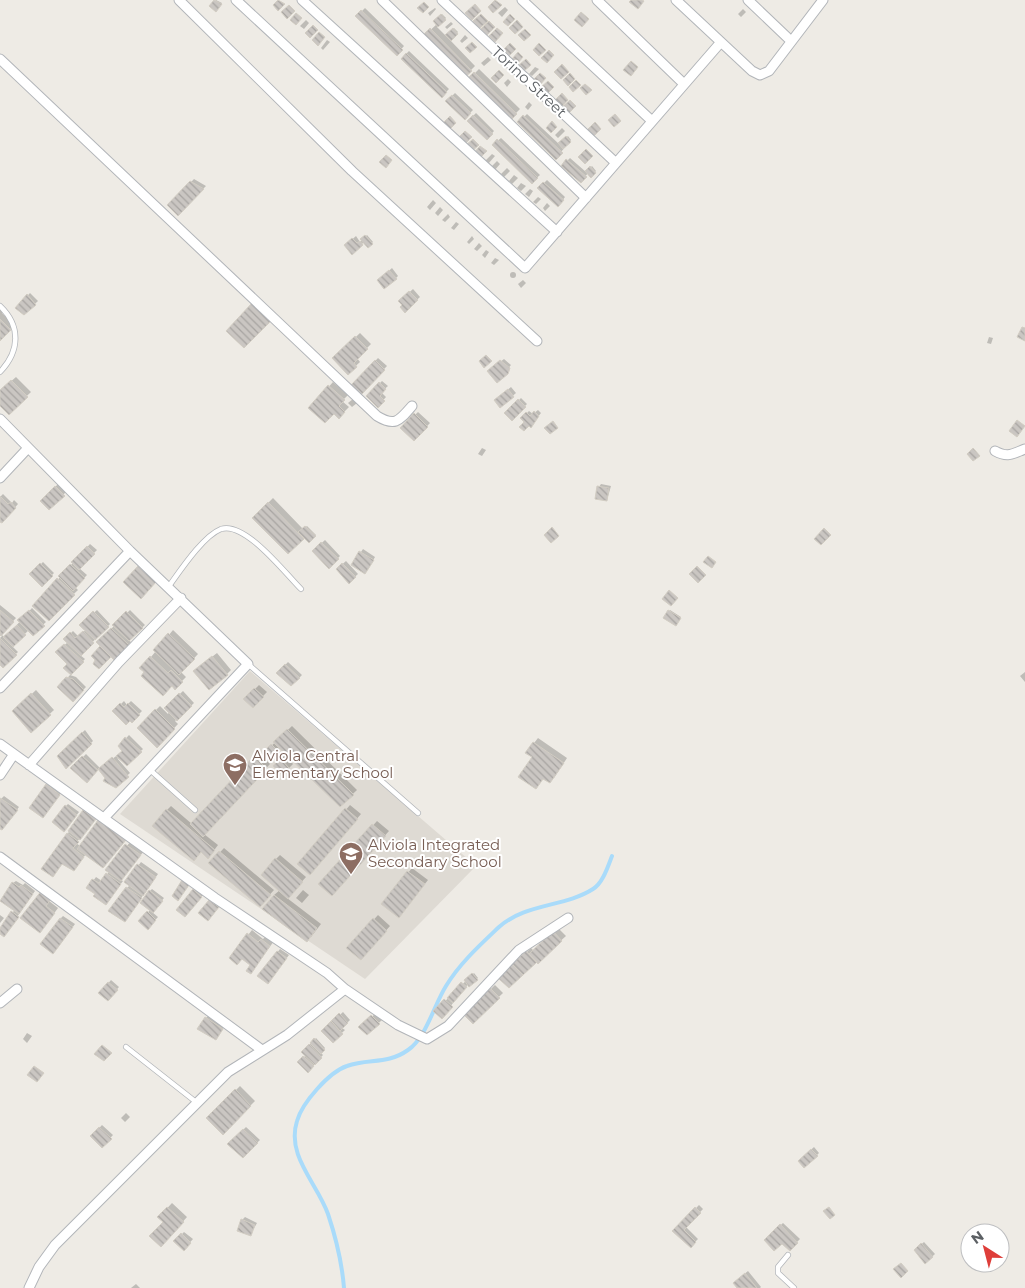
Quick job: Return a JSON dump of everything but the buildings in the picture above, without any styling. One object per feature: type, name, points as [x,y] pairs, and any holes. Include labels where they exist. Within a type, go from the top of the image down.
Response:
[{"type":"street","points":[[179,0],[352,171],[537,342]]},
{"type":"street","points":[[236,0],[525,268],[721,42]]},
{"type":"street","points":[[302,0],[556,232]]},
{"type":"street","points":[[382,0],[586,198]]},
{"type":"street","name":"Torino Street","points":[[442,0],[616,163]]},
{"type":"street","points":[[522,0],[652,121]]},
{"type":"street","points":[[597,0],[684,84]]},
{"type":"street","points":[[676,0],[752,71],[760,75],[769,71],[823,0]]},
{"type":"street","points":[[748,0],[792,41]]},
{"type":"street","points":[[0,59],[377,416],[388,423],[394,422],[403,417],[412,406]]},
{"type":"street","points":[[0,418],[130,551],[169,586],[248,664],[104,818]]},
{"type":"street","points":[[0,478],[28,448]]},
{"type":"street","points":[[995,451],[1003,456],[1014,455],[1025,449]]},
{"type":"street","points":[[0,688],[130,551]]},
{"type":"street","points":[[29,765],[119,662],[181,598]]},
{"type":"street","points":[[0,744],[345,989],[398,1025],[427,1039],[448,1026],[520,950],[568,918]]},
{"type":"street","points":[[0,775],[14,754]]},
{"type":"street","points":[[0,857],[262,1050]]},
{"type":"street","points":[[0,1003],[17,989]]},
{"type":"street","points":[[29,1288],[39,1267],[55,1245],[196,1102],[228,1072],[287,1035],[345,989]]},
{"type":"lane","points":[[0,306],[15,325],[17,337],[14,352],[0,372]]},
{"type":"lane","points":[[169,586],[208,538],[220,530],[234,528],[248,536],[301,589]]},
{"type":"lane","points":[[248,664],[418,813]]},
{"type":"lane","points":[[149,769],[195,810]]},
{"type":"lane","points":[[126,1046],[196,1102]]},
{"type":"lane","points":[[788,1255],[778,1267],[778,1273],[794,1288]]},
{"type":"shaded area","points":[[250,671],[476,866],[365,979],[120,814]]},
{"type":"waterway","points":[[344,1288],[342,1269],[328,1214],[304,1169],[296,1146],[297,1121],[304,1106],[317,1089],[340,1069],[355,1064],[393,1058],[408,1050],[420,1038],[452,978],[464,962],[499,927],[521,913],[570,899],[593,889],[602,879],[612,856]]},
{"type":"place","name":"Alviola Central Elementary School","points":[[235,786]]},
{"type":"place","name":"Alviola Integrated Secondary School","points":[[351,875]]}]
